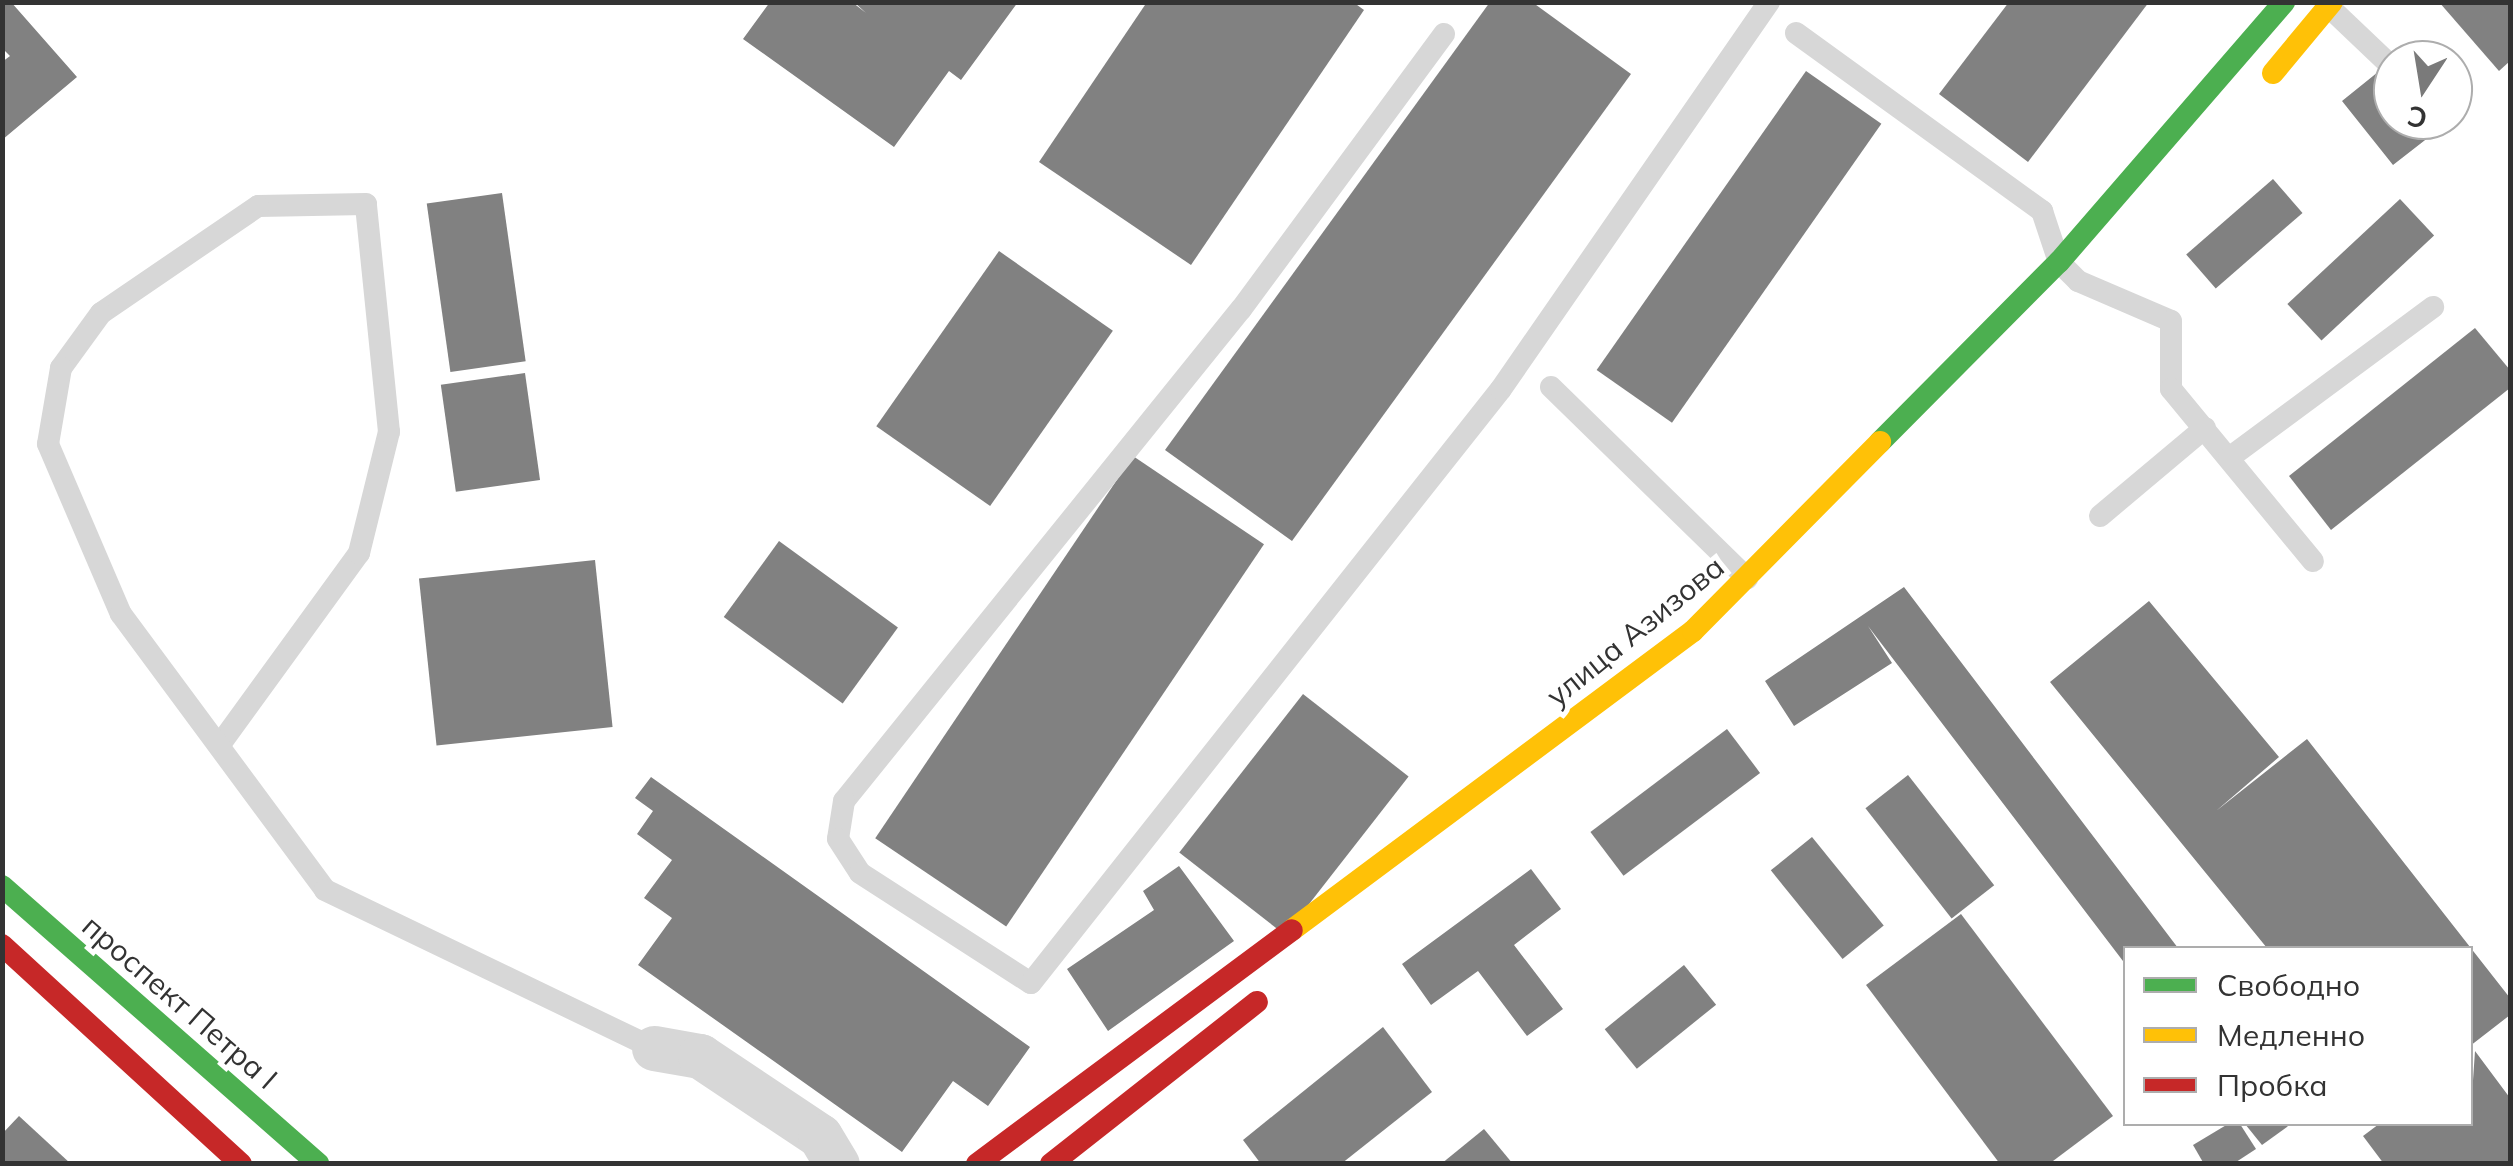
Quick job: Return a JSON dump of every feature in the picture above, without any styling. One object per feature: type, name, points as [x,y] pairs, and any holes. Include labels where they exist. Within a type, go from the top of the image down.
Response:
[{"type":"main road","name":"улица Азизова","points":[[977,1164],[1648,666],[1747,578],[2059,262],[2284,2]]},
{"type":"main road","points":[[2250,98],[2330,4]]},
{"type":"main road","name":"проспект Петра I","points":[[2,886],[318,1164]]},
{"type":"main road","points":[[2,945],[241,1164]]},
{"type":"main road","points":[[1051,1164],[1274,989]]},
{"type":"street","points":[[654,1048],[700,1056],[820,1136],[838,1164]]},
{"type":"lane","points":[[1444,34],[1241,309],[844,801],[838,839],[860,873],[1031,983],[1501,388],[1768,2]]},
{"type":"lane","points":[[2330,4],[2373,48]]},
{"type":"lane","points":[[1796,32],[2042,212],[2059,262],[2078,281],[2171,321],[2171,389],[2313,561]]},
{"type":"lane","points":[[222,743],[359,553],[389,432],[366,204],[258,206],[101,314],[61,368],[48,444],[122,614],[222,743],[324,890],[654,1048]]},
{"type":"lane","points":[[2230,458],[2434,307]]},
{"type":"lane","points":[[1551,387],[1747,578]]},
{"type":"lane","points":[[2100,516],[2205,428]]},
{"type":"building","points":[[2,2],[11,2],[77,77],[2,140],[2,62],[10,56],[2,48]]},
{"type":"building","points":[[770,2],[852,2],[866,13],[854,2],[1018,2],[961,80],[949,71],[894,147],[743,39]]},
{"type":"building","points":[[1147,2],[1353,2],[1364,10],[1191,265],[1039,162]]},
{"type":"building","points":[[1490,2],[1532,2],[1631,74],[1292,541],[1165,450]]},
{"type":"building","points":[[2009,2],[2149,2],[2028,162],[1939,94]]},
{"type":"building","points":[[2439,2],[2510,2],[2510,61],[2499,71]]},
{"type":"building","points":[[1806,71],[1881,124],[1672,423],[1597,370]]},
{"type":"building","points":[[2373,76],[2373,140],[2342,101]]},
{"type":"building","points":[[2373,140],[2425,140],[2393,165]]},
{"type":"building","points":[[2273,179],[2303,213],[2216,288],[2186,254]]},
{"type":"building","points":[[502,193],[526,361],[450,372],[427,204]]},
{"type":"building","points":[[2400,199],[2434,236],[2321,341],[2287,304]]},
{"type":"building","points":[[999,251],[1113,331],[990,506],[876,426]]},
{"type":"building","points":[[2475,328],[2510,370],[2510,388],[2331,530],[2289,476]]},
{"type":"building","points":[[525,373],[540,480],[456,492],[441,385]]},
{"type":"building","points":[[1133,456],[1264,544],[1006,927],[875,838]]},
{"type":"building","points":[[779,541],[898,627],[843,703],[724,617]]},
{"type":"building","points":[[595,560],[613,727],[437,746],[419,579]]},
{"type":"building","points":[[1904,587],[2176,946],[2123,946],[2123,961],[1868,626],[1892,663],[1794,726],[1765,681]]},
{"type":"building","points":[[2149,601],[2279,757],[2216,811],[2307,739],[2469,946],[2265,946],[2050,682]]},
{"type":"building","points":[[1303,694],[1409,776],[1285,935],[1179,852]]},
{"type":"building","points":[[1727,729],[1760,773],[1624,876],[1590,832]]},
{"type":"building","points":[[1908,775],[1994,885],[1952,919],[1865,808]]},
{"type":"building","points":[[651,777],[1030,1047],[988,1106],[953,1081],[902,1152],[638,965],[672,918],[644,898],[672,860],[637,834],[653,811],[635,798]]},
{"type":"building","points":[[1812,837],[1884,926],[1843,959],[1771,870]]},
{"type":"building","points":[[1179,866],[1234,941],[1108,1031],[1067,969],[1154,910],[1143,891]]},
{"type":"building","points":[[1531,869],[1561,909],[1514,945],[1563,1009],[1527,1036],[1478,971],[1431,1005],[1402,964]]},
{"type":"building","points":[[1961,914],[2113,1116],[2049,1164],[2000,1164],[1866,985]]},
{"type":"building","points":[[2473,951],[2510,998],[2510,1015],[2473,1044]]},
{"type":"building","points":[[1684,965],[1716,1005],[1637,1069],[1605,1029]]},
{"type":"building","points":[[1383,1027],[1432,1092],[1341,1164],[1261,1164],[1243,1140]]},
{"type":"building","points":[[2475,1051],[2510,1098],[2510,1164],[2384,1164],[2363,1136],[2376,1126],[2473,1126]]},
{"type":"building","points":[[19,1116],[71,1164],[2,1164],[2,1134]]},
{"type":"building","points":[[2225,1126],[2241,1126],[2256,1149],[2233,1164],[2204,1164],[2193,1145]]},
{"type":"building","points":[[2247,1126],[2288,1126],[2262,1145]]},
{"type":"building","points":[[1484,1129],[1513,1164],[1441,1164]]},
{"type":"traffic: fast","points":[[1880,442],[2059,262],[2284,2]]},
{"type":"traffic: fast","points":[[2,886],[318,1164]]},
{"type":"traffic: slow","points":[[2273,73],[2332,2]]},
{"type":"traffic: slow","points":[[1292,930],[1693,631],[1880,442]]},
{"type":"traffic: jam","points":[[977,1164],[1292,930]]},
{"type":"traffic: jam","points":[[2,945],[241,1164]]},
{"type":"traffic: jam","points":[[1051,1164],[1257,1002]]}]
